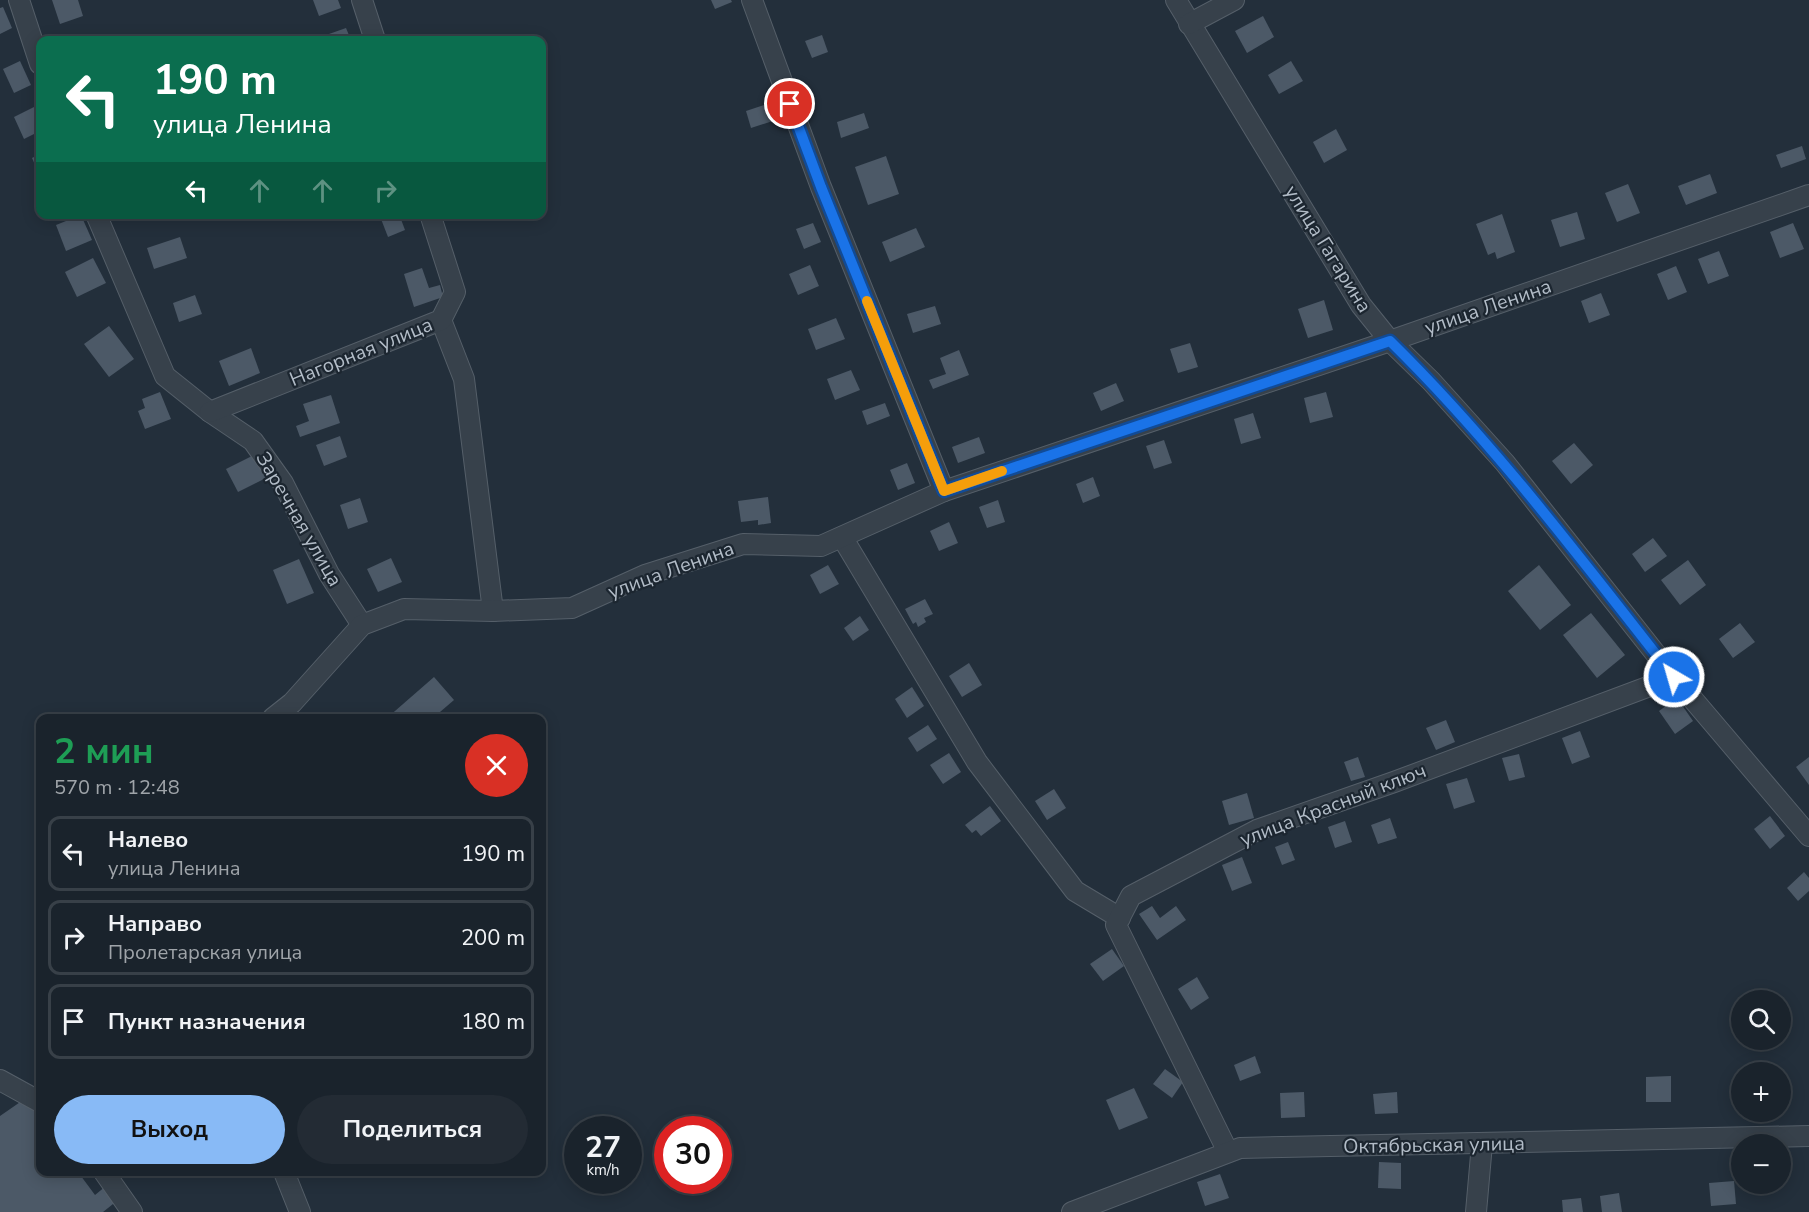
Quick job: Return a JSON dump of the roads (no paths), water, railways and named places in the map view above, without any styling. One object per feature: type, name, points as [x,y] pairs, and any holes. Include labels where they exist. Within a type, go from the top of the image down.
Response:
[{"type":"street","points":[[19,0],[36,52]]},
{"type":"street","points":[[362,0],[374,36]]},
{"type":"street","points":[[752,0],[821,187],[944,491]]},
{"type":"street","name":"улица Гагарина","points":[[1176,0],[1361,304],[1390,341],[1431,381],[1505,463],[1674,677],[1809,836]]},
{"type":"street","points":[[1189,24],[1234,0]]},
{"type":"street","name":"улица Ленина","points":[[278,714],[292,703],[363,625],[404,609],[493,611],[572,608],[645,575],[743,544],[821,546],[944,491],[1390,341],[1809,195]]},
{"type":"street","name":"Заречная улица","points":[[98,219],[165,375],[210,412],[253,441],[283,483],[329,574],[363,625]]},
{"type":"street","name":"Нагорная улица","points":[[210,412],[441,320],[455,292],[432,219]]},
{"type":"street","points":[[441,320],[465,379],[493,611]]},
{"type":"street","points":[[842,537],[976,762],[1075,891],[1120,918],[1116,925],[1228,1152]]},
{"type":"street","name":"улица Красный ключ","points":[[1120,918],[1131,896],[1257,830],[1394,782],[1674,677]]},
{"type":"street","points":[[0,1080],[36,1100]]},
{"type":"street","name":"Октябрьская улица","points":[[1072,1212],[1240,1148],[1809,1136]]},
{"type":"street","points":[[1476,1212],[1482,1144]]},
{"type":"street","points":[[107,1176],[132,1212]]},
{"type":"street","points":[[286,1176],[300,1212]]}]
